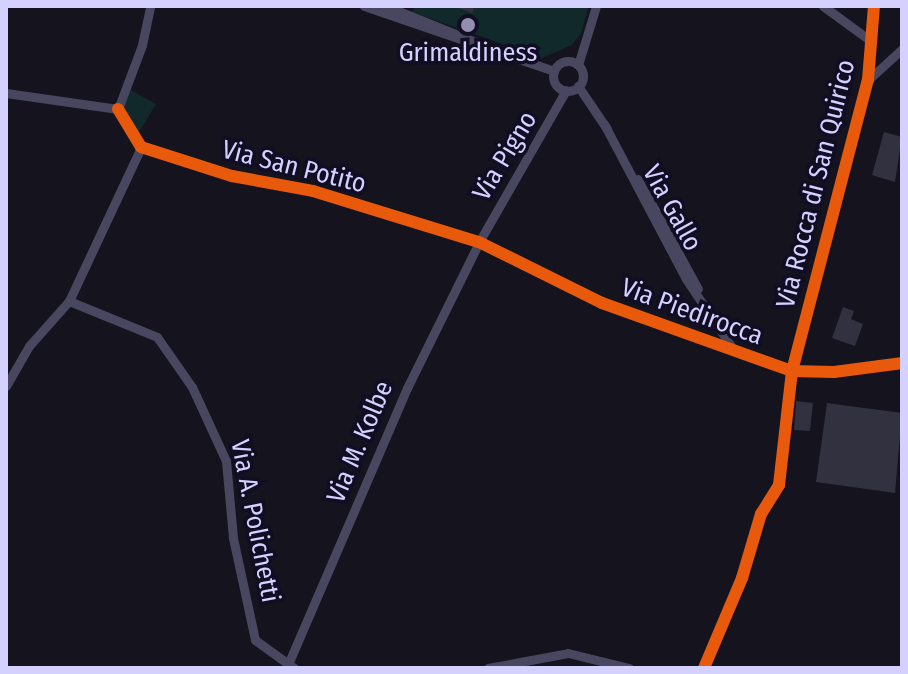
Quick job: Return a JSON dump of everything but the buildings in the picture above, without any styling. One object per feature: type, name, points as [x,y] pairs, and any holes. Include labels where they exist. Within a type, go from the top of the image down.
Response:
[{"type":"street","points":[[118,109],[142,45],[150,6]]},
{"type":"street","points":[[364,6],[554,71]]},
{"type":"street","points":[[386,6],[496,51]]},
{"type":"street","points":[[554,71],[557,86],[566,90],[578,86],[583,73],[578,65],[596,6]]},
{"type":"street","points":[[823,6],[871,41]]},
{"type":"street","name":"Via Rocca di San Quirico","points":[[704,668],[730,612],[761,514],[779,485],[792,371],[868,80],[874,6]]},
{"type":"street","points":[[868,80],[902,49]]},
{"type":"street","points":[[554,71],[562,63],[578,65]]},
{"type":"street","name":"Via Gallo","points":[[578,86],[604,124],[733,350]]},
{"type":"street","name":"Via Pigno","points":[[479,242],[566,90]]},
{"type":"street","points":[[6,93],[118,109]]},
{"type":"street","points":[[6,386],[29,346],[69,301],[141,147],[118,109]]},
{"type":"street","name":"Via San Potito","points":[[141,147],[232,176],[313,191],[479,242]]},
{"type":"street","name":"Via Piedirocca","points":[[479,242],[602,303],[792,371],[834,372],[902,363]]},
{"type":"street","name":"Via M. Kolbe","points":[[292,665],[407,388],[479,242]]},
{"type":"street","name":"Via A. Polichetti","points":[[69,301],[157,337],[192,387],[226,461],[233,538],[255,640],[292,665]]},
{"type":"street","points":[[488,668],[568,653],[629,668]]},
{"type":"green space","points":[[415,6],[589,6],[581,34],[572,45],[542,58],[412,12]]},
{"type":"green space","points":[[127,88],[156,104],[135,139],[118,109]]},
{"type":"cycle path","points":[[704,668],[742,578],[761,514],[779,485],[792,371],[868,80],[874,6]]},
{"type":"cycle path","points":[[118,109],[141,147],[232,176],[313,191],[479,242],[602,303],[792,371],[834,372],[902,363]]},
{"type":"place","name":"Grimaldiness","points":[[468,25]]}]
